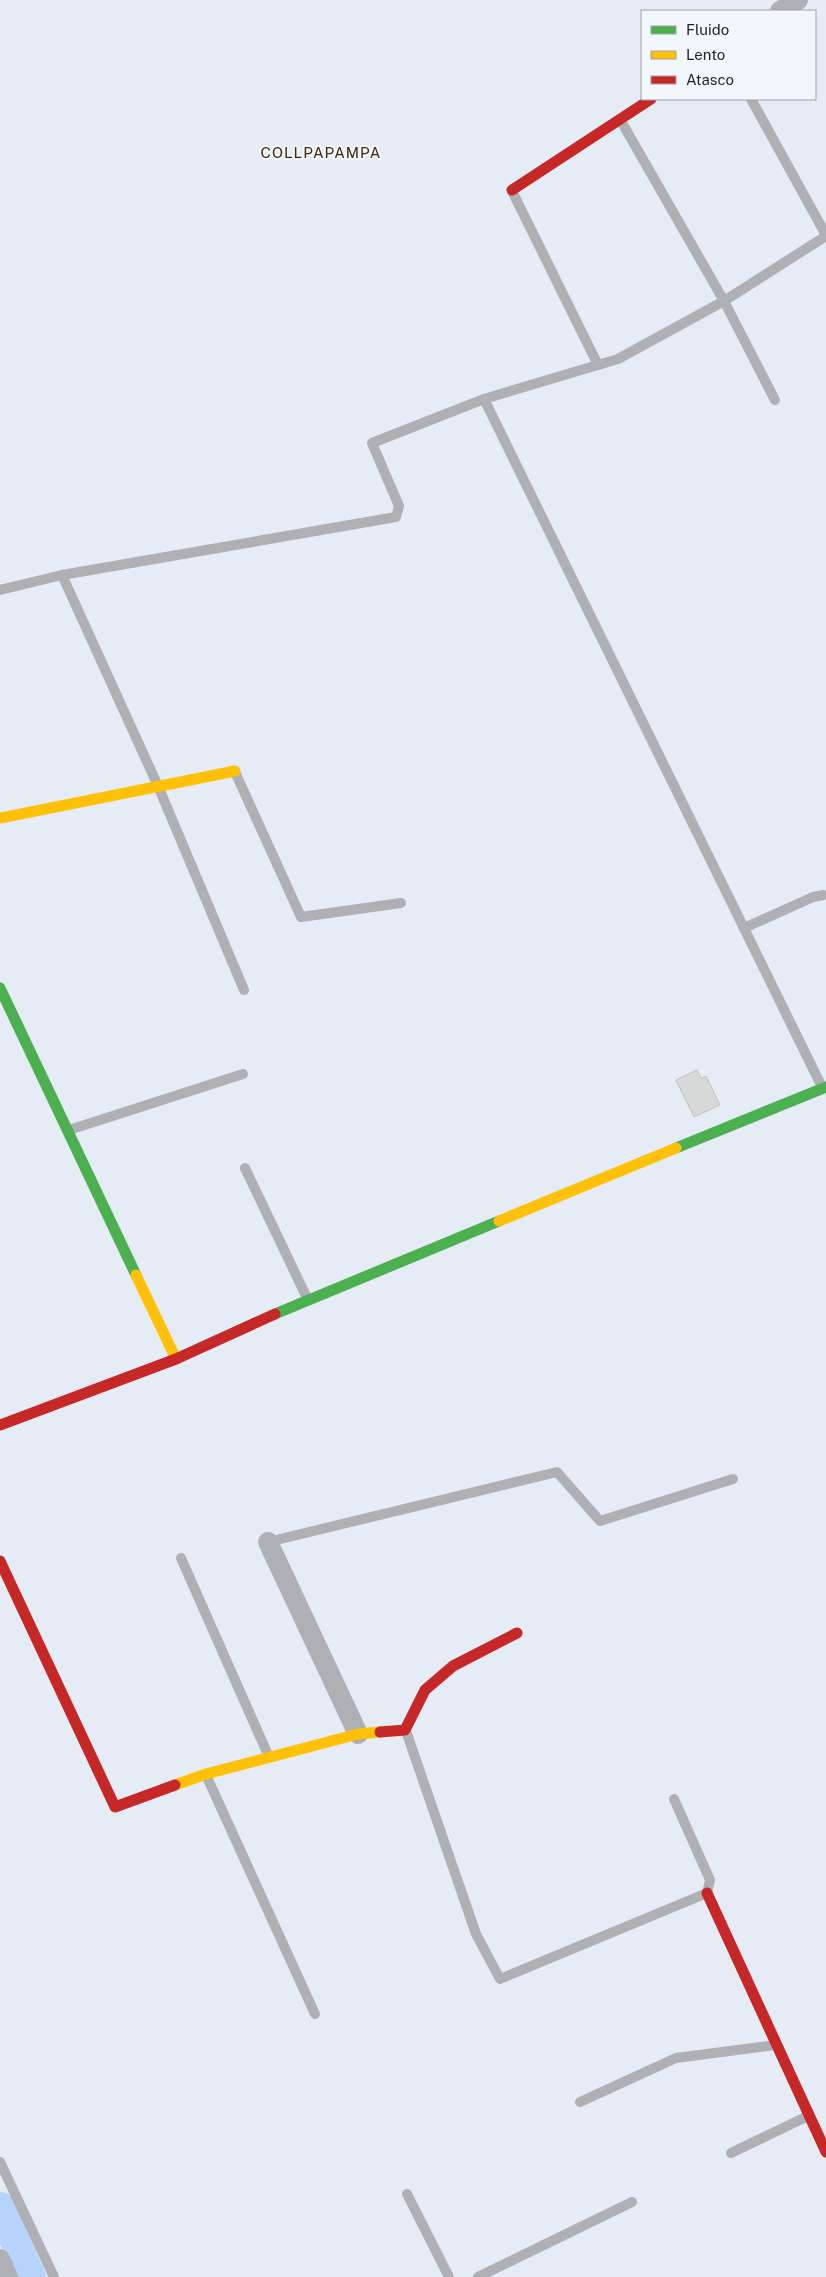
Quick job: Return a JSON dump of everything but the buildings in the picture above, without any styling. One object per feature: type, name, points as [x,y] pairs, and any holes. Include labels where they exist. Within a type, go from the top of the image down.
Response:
[{"type":"street","points":[[782,10],[798,0]]},
{"type":"street","points":[[512,190],[650,100]]},
{"type":"street","points":[[0,818],[235,771]]},
{"type":"street","points":[[0,988],[176,1358]]},
{"type":"street","points":[[0,1425],[176,1358],[307,1299],[824,1088]]},
{"type":"street","points":[[268,1542],[358,1734]]},
{"type":"street","points":[[0,1561],[115,1807],[206,1774],[358,1734],[405,1730],[424,1690],[453,1666],[517,1633]]},
{"type":"street","points":[[707,1893],[826,2152]]},
{"type":"street","points":[[0,2260],[8,2277]]},
{"type":"lane","points":[[0,590],[62,575],[396,517],[399,506],[372,443],[484,399],[618,359],[724,301],[826,235],[752,100]]},
{"type":"lane","points":[[621,120],[724,301],[776,400]]},
{"type":"lane","points":[[512,190],[598,365]]},
{"type":"lane","points":[[484,399],[824,1088]]},
{"type":"lane","points":[[62,575],[158,786],[244,990]]},
{"type":"lane","points":[[235,771],[301,918],[401,903]]},
{"type":"lane","points":[[744,928],[814,897],[824,895]]},
{"type":"lane","points":[[0,1019],[13,1016]]},
{"type":"lane","points":[[68,1130],[243,1074]]},
{"type":"lane","points":[[245,1168],[307,1299]]},
{"type":"lane","points":[[268,1542],[557,1472],[600,1521],[733,1478]]},
{"type":"lane","points":[[181,1558],[270,1758]]},
{"type":"lane","points":[[405,1730],[476,1934],[500,1979],[707,1893],[710,1880],[674,1799]]},
{"type":"lane","points":[[206,1774],[315,2014]]},
{"type":"lane","points":[[580,2102],[676,2058],[777,2045]]},
{"type":"lane","points":[[731,2153],[809,2115]]},
{"type":"lane","points":[[0,2162],[54,2277]]},
{"type":"lane","points":[[408,2194],[448,2277]]},
{"type":"lane","points":[[478,2277],[632,2202]]},
{"type":"waterway","points":[[0,2207],[31,2277]]},
{"type":"traffic: fast","points":[[0,988],[136,1275]]},
{"type":"traffic: fast","points":[[676,1148],[826,1087]]},
{"type":"traffic: fast","points":[[275,1314],[499,1221]]},
{"type":"traffic: slow","points":[[0,818],[235,771]]},
{"type":"traffic: slow","points":[[499,1221],[676,1148]]},
{"type":"traffic: slow","points":[[136,1275],[176,1359]]},
{"type":"traffic: slow","points":[[175,1785],[206,1774],[358,1734],[380,1732]]},
{"type":"traffic: jam","points":[[512,190],[649,100]]},
{"type":"traffic: jam","points":[[0,1425],[176,1359],[275,1314]]},
{"type":"traffic: jam","points":[[0,1561],[115,1807],[175,1785]]},
{"type":"traffic: jam","points":[[380,1732],[405,1730],[425,1690],[453,1666],[517,1633]]},
{"type":"traffic: jam","points":[[707,1893],[826,2152]]},
{"type":"district","name":"COLLPAPAMPA","points":[[321,153]]}]
